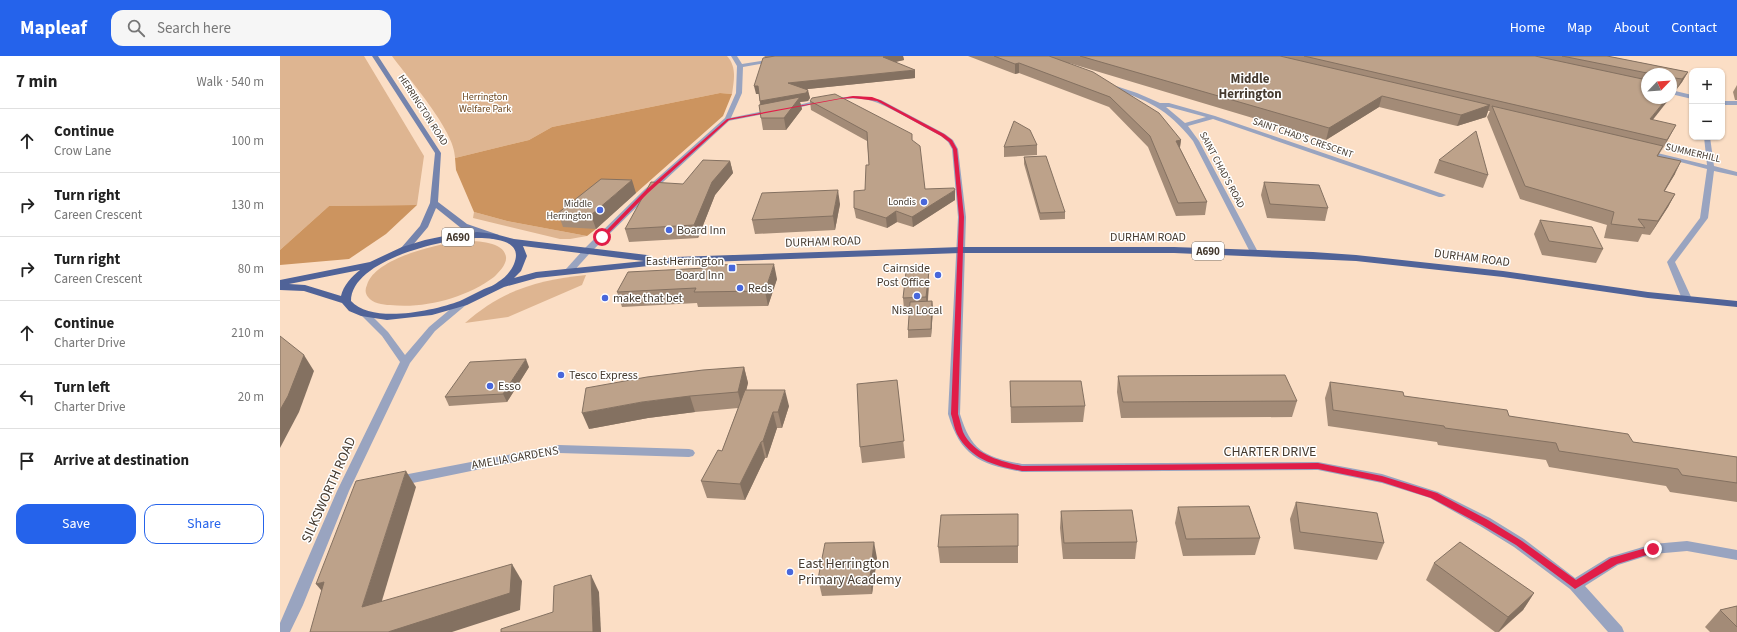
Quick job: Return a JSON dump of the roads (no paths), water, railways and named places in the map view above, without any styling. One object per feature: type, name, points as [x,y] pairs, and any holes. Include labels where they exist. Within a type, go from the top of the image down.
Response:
[{"type":"highway","name":"DURHAM ROAD","points":[[346,301],[347,290],[360,274],[375,263],[404,250],[429,242],[454,237],[476,235],[496,237],[513,242],[676,260]]},
{"type":"highway","name":"DURHAM ROAD","points":[[500,285],[516,271],[522,256],[520,248],[513,242]]},
{"type":"highway","name":"DURHAM ROAD","points":[[280,287],[305,288],[346,301],[353,309],[364,314],[387,317],[428,313],[463,303],[500,285],[536,275],[676,260],[961,250],[1174,250],[1254,252],[1356,258],[1503,274],[1687,299],[1737,304]]},
{"type":"highway","name":"DURHAM ROAD","points":[[280,283],[375,263]]},
{"type":"main road","name":"HERRINGTON ROAD","points":[[374,56],[438,153],[434,203],[424,227],[404,250]]},
{"type":"main road","points":[[434,203],[464,226],[496,237]]},
{"type":"street","points":[[569,271],[586,251],[647,192],[728,119],[739,93],[740,66],[734,56]]},
{"type":"street","points":[[740,66],[783,60]]},
{"type":"street","name":"SAINT CHAD'S ROAD","points":[[1105,84],[1141,97],[1172,114],[1184,125],[1196,141],[1254,252]]},
{"type":"street","points":[[1677,93],[1689,96]]},
{"type":"street","name":"CHARTER DRIVE","points":[[728,119],[840,98],[863,97],[879,101],[943,135],[951,141],[956,155],[962,217],[954,414],[960,433],[969,446],[984,458],[998,464],[1022,468],[1318,466],[1382,479],[1434,496],[1485,522],[1519,543],[1575,585],[1617,632]]},
{"type":"street","points":[[1725,103],[1737,103]]},
{"type":"street","name":"SAINT CHAD'S CRESCENT","points":[[1158,106],[1169,105],[1213,117],[1442,195]]},
{"type":"street","points":[[1184,125],[1213,117]]},
{"type":"street","points":[[1687,299],[1671,262],[1704,218],[1711,168],[1707,140]]},
{"type":"street","name":"SUMMERHILL","points":[[1641,151],[1737,174]]},
{"type":"street","name":"SILKSWORTH ROAD","points":[[283,632],[296,605],[343,491],[406,362],[432,329],[463,303]]},
{"type":"street","points":[[364,314],[386,334],[406,362]]},
{"type":"street","name":"AMELIA GARDENS","points":[[388,482],[559,449],[689,453]]},
{"type":"street","points":[[343,491],[358,488]]},
{"type":"street","points":[[1575,585],[1614,561],[1653,549],[1687,546],[1737,555]]},
{"type":"place","name":"Londis","points":[[924,202]]},
{"type":"place","name":"Middle Herrington","points":[[600,210]]},
{"type":"place","name":"Board Inn","points":[[669,230]]},
{"type":"place","name":"East Herrington Board Inn","points":[[732,268]]},
{"type":"place","name":"Cairnside Post Office","points":[[938,275]]},
{"type":"place","name":"Reds","points":[[740,288]]},
{"type":"place","name":"Nisa Local","points":[[917,296]]},
{"type":"place","name":"make that bet","points":[[605,298]]},
{"type":"place","name":"Tesco Express","points":[[561,375]]},
{"type":"place","name":"Esso","points":[[490,386]]},
{"type":"place","name":"East Herrington Primary Academy","points":[[790,572]]},
{"type":"district","name":"Middle Herrington","points":[[1250,86]]},
{"type":"park label","name":"Herrington Welfare Park","points":[[485,102]]}]
